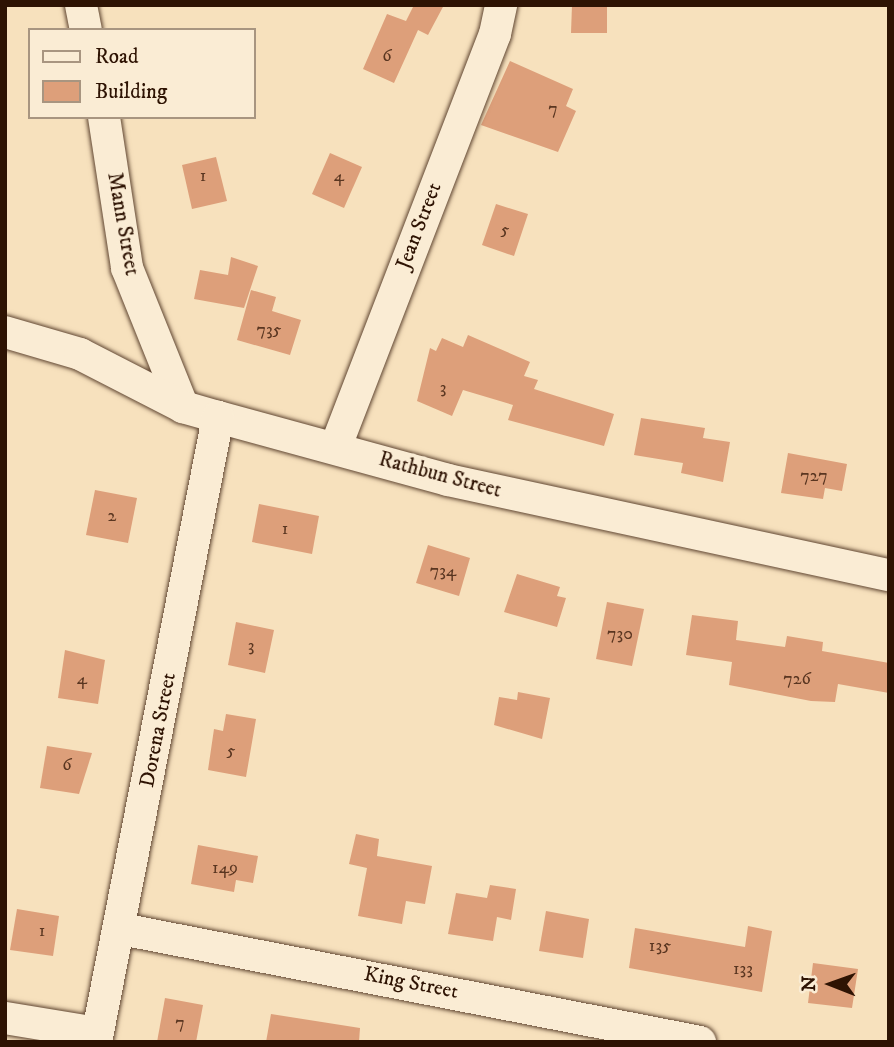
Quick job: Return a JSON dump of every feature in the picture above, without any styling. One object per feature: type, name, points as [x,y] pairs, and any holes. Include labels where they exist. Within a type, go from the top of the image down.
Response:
[{"type":"street","points":[[81,5],[86,28]]},
{"type":"street","name":"Jean Street","points":[[336,446],[495,34],[501,5]]},
{"type":"street","name":"Mann Street","points":[[104,119],[127,268],[183,407]]},
{"type":"street","name":"Rathbun Street","points":[[5,332],[80,354],[183,407],[336,446],[447,480],[643,526],[889,575]]},
{"type":"street","name":"Dorena Street","points":[[96,1038],[121,929],[218,417]]},
{"type":"street","name":"King Street","points":[[121,929],[701,1042]]},
{"type":"street","points":[[5,1018],[96,1038]]},
{"type":"building","points":[[414,5],[444,5],[428,35],[418,30],[394,83],[363,69],[387,14],[406,21]]},
{"type":"building","points":[[572,5],[607,5],[607,33],[571,33]]},
{"type":"building","points":[[510,61],[573,89],[566,106],[576,111],[558,152],[481,125]]},
{"type":"building","points":[[330,153],[362,167],[344,208],[312,194]]},
{"type":"building","points":[[216,157],[227,201],[192,209],[182,165]]},
{"type":"building","points":[[496,204],[528,214],[514,256],[482,245]]},
{"type":"building","points":[[231,257],[258,266],[244,308],[194,299],[200,270],[228,275]]},
{"type":"building","points":[[251,290],[276,297],[272,311],[301,320],[290,355],[237,340]]},
{"type":"building","points":[[468,335],[530,362],[524,376],[538,380],[534,389],[614,414],[604,446],[508,420],[513,405],[463,390],[452,416],[417,401],[430,348],[436,351],[442,338],[463,347]]},
{"type":"building","points":[[641,418],[705,428],[703,438],[730,442],[723,482],[681,473],[683,463],[634,455]]},
{"type":"building","points":[[788,453],[847,464],[842,491],[825,488],[823,499],[781,493]]},
{"type":"building","points":[[95,490],[137,498],[128,543],[86,535]]},
{"type":"building","points":[[259,504],[319,516],[312,554],[252,542]]},
{"type":"building","points":[[428,545],[470,558],[459,596],[416,583]]},
{"type":"building","points":[[517,574],[560,587],[557,596],[566,598],[557,627],[504,612]]},
{"type":"building","points":[[607,602],[644,609],[632,666],[596,659]]},
{"type":"building","points":[[692,615],[738,621],[736,640],[785,647],[787,636],[823,642],[822,651],[889,663],[889,693],[838,684],[835,702],[811,701],[729,685],[732,662],[686,655]]},
{"type":"building","points":[[236,622],[274,630],[265,673],[228,665]]},
{"type":"building","points":[[65,650],[105,660],[98,704],[58,698]]},
{"type":"building","points":[[518,692],[550,698],[542,739],[494,725],[499,697],[517,700]]},
{"type":"building","points":[[226,714],[256,719],[246,777],[208,770],[214,729],[223,731]]},
{"type":"building","points":[[47,746],[92,753],[79,794],[40,788]]},
{"type":"building","points":[[356,834],[379,839],[377,856],[432,866],[425,904],[406,901],[402,924],[358,916],[367,868],[349,864]]},
{"type":"building","points":[[198,845],[258,856],[253,883],[236,880],[234,892],[191,884]]},
{"type":"building","points":[[490,885],[516,889],[511,920],[497,917],[493,941],[448,934],[456,893],[487,898]]},
{"type":"building","points":[[17,909],[59,916],[53,956],[10,950]]},
{"type":"building","points":[[546,911],[589,919],[583,958],[539,951]]},
{"type":"building","points":[[748,926],[772,931],[762,992],[629,968],[635,928],[745,947]]},
{"type":"building","points":[[813,963],[858,969],[852,1008],[808,1003]]},
{"type":"building","points":[[165,998],[203,1005],[196,1042],[157,1042]]},
{"type":"building","points":[[271,1014],[360,1028],[359,1042],[266,1042]]}]
